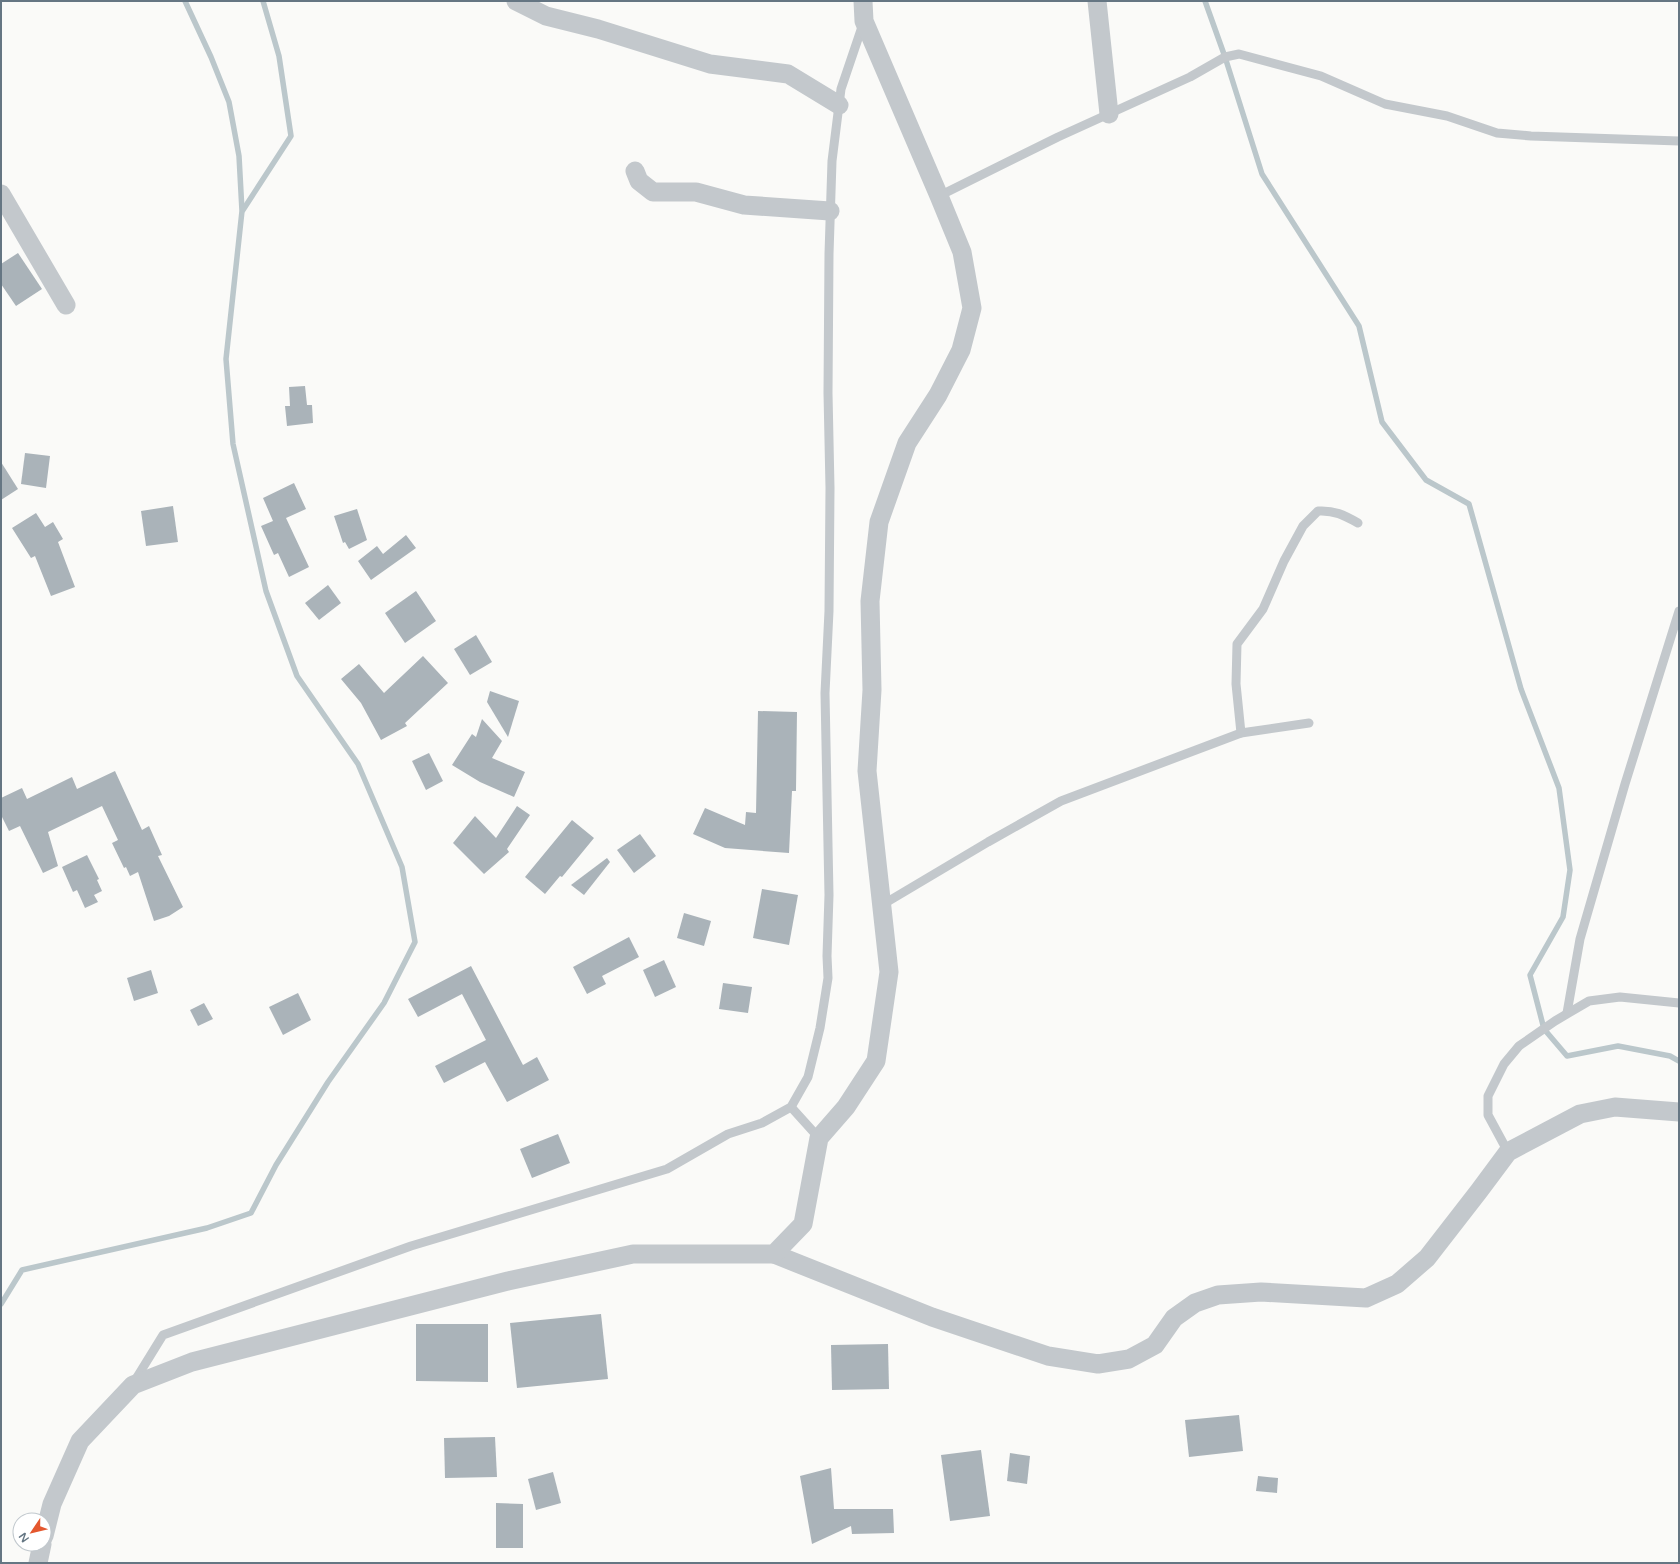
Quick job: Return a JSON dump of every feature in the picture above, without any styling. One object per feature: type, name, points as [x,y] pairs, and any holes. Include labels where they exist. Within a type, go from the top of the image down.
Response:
[{"type":"street","points":[[516,1],[546,16],[598,29],[710,64],[788,74],[839,105]]},
{"type":"street","points":[[774,1254],[803,1224],[818,1138],[846,1107],[876,1061],[889,972],[867,771],[872,690],[870,601],[879,522],[907,443],[938,395],[960,350],[972,308],[962,252],[864,21],[863,1]]},
{"type":"street","points":[[1097,1],[1109,114]]},
{"type":"street","points":[[635,171],[639,181],[653,192],[696,192],[744,205],[830,211]]},
{"type":"street","points":[[1,194],[66,305]]},
{"type":"street","points":[[50,1512],[52,1504],[80,1441],[133,1385],[192,1362],[508,1281],[633,1254],[774,1254],[932,1317],[1048,1356],[1098,1364],[1129,1359],[1155,1345],[1174,1318],[1195,1303],[1218,1295],[1261,1292],[1366,1298],[1397,1284],[1427,1258],[1508,1152],[1580,1114],[1615,1107],[1679,1112]]},
{"type":"street","points":[[38,1563],[40,1552]]},
{"type":"lane","points":[[133,1385],[163,1335],[411,1246],[667,1169],[728,1134],[762,1123],[791,1107],[808,1077],[820,1028],[828,978],[827,956],[829,895],[825,693],[829,604],[828,385],[832,161],[841,89],[864,21]]},
{"type":"lane","points":[[939,196],[1109,114],[1190,77],[1225,56],[1239,54],[1321,76],[1385,104],[1447,116],[1497,133],[1531,136],[1679,142]]},
{"type":"lane","points":[[1241,733],[1236,684],[1237,644],[1262,609],[1284,561],[1303,526],[1318,511],[1328,510],[1336,512],[1358,523]]},
{"type":"lane","points":[[1567,1013],[1580,939],[1625,784],[1679,611]]},
{"type":"lane","points":[[882,905],[988,842],[1061,801],[1241,733],[1309,723]]},
{"type":"lane","points":[[1508,1152],[1488,1115],[1488,1096],[1504,1064],[1518,1046],[1589,1000],[1620,997],[1679,1003]]},
{"type":"lane","points":[[791,1107],[818,1138]]},
{"type":"building","points":[[18,253],[42,289],[16,306],[1,284],[1,264]]},
{"type":"building","points":[[305,386],[307,405],[312,405],[313,423],[287,426],[285,406],[290,406],[289,387]]},
{"type":"building","points":[[25,453],[50,456],[46,488],[21,484]]},
{"type":"building","points":[[1,462],[18,489],[1,500]]},
{"type":"building","points":[[294,483],[306,509],[286,518],[309,567],[289,577],[278,553],[274,555],[261,526],[273,521],[263,498]]},
{"type":"building","points":[[173,506],[178,542],[146,546],[141,511]]},
{"type":"building","points":[[357,509],[367,540],[349,549],[345,542],[343,543],[334,516]]},
{"type":"building","points":[[36,513],[45,527],[53,522],[63,539],[58,542],[75,587],[51,596],[35,556],[31,558],[12,528]]},
{"type":"building","points":[[406,535],[416,548],[371,580],[358,561],[377,546],[383,554]]},
{"type":"building","points":[[328,585],[341,603],[319,620],[305,603]]},
{"type":"building","points":[[416,591],[436,621],[405,643],[385,613]]},
{"type":"building","points":[[476,635],[492,662],[470,675],[454,649]]},
{"type":"building","points":[[423,656],[448,683],[405,723],[407,726],[381,740],[361,703],[341,679],[359,664],[384,693]]},
{"type":"building","points":[[490,691],[519,701],[508,737],[487,702]]},
{"type":"building","points":[[758,711],[797,712],[796,791],[792,791],[789,853],[725,848],[693,834],[705,808],[745,825],[746,812],[756,813]]},
{"type":"building","points":[[482,719],[502,741],[492,758],[525,772],[514,797],[480,782],[452,765],[472,734],[476,737]]},
{"type":"building","points":[[429,753],[443,781],[426,790],[412,761]]},
{"type":"building","points":[[115,771],[142,830],[149,826],[162,855],[158,856],[183,907],[169,916],[154,921],[138,872],[130,876],[126,867],[124,868],[112,843],[118,840],[102,806],[48,832],[58,866],[43,873],[20,826],[9,831],[1,815],[1,798],[22,788],[27,799],[72,777],[77,789]]},
{"type":"building","points":[[517,806],[530,815],[507,849],[509,852],[484,874],[453,843],[475,816],[496,838]]},
{"type":"building","points":[[572,820],[594,838],[562,877],[560,876],[545,894],[525,877]]},
{"type":"building","points":[[640,834],[656,856],[634,873],[617,850]]},
{"type":"building","points":[[87,855],[99,879],[97,880],[102,891],[94,895],[98,902],[85,908],[77,890],[73,892],[62,867]]},
{"type":"building","points":[[607,858],[610,862],[584,895],[571,885]]},
{"type":"building","points":[[762,889],[798,895],[789,945],[753,938]]},
{"type":"building","points":[[684,913],[711,921],[704,946],[677,938]]},
{"type":"building","points":[[629,937],[639,957],[602,976],[606,984],[587,994],[573,967]]},
{"type":"building","points":[[664,960],[676,987],[655,997],[643,970]]},
{"type":"building","points":[[471,966],[523,1065],[537,1057],[549,1080],[507,1102],[485,1062],[444,1083],[435,1066],[486,1040],[462,994],[418,1017],[408,999]]},
{"type":"building","points":[[151,970],[158,993],[134,1001],[127,978]]},
{"type":"building","points":[[723,983],[752,987],[748,1013],[719,1009]]},
{"type":"building","points":[[298,993],[311,1020],[283,1035],[269,1007]]},
{"type":"building","points":[[204,1003],[213,1019],[198,1026],[190,1010]]},
{"type":"building","points":[[558,1134],[570,1163],[532,1178],[520,1149]]},
{"type":"building","points":[[601,1314],[608,1379],[517,1388],[510,1323]]},
{"type":"building","points":[[416,1324],[488,1324],[488,1382],[416,1381]]},
{"type":"building","points":[[888,1344],[889,1389],[832,1390],[831,1345]]},
{"type":"building","points":[[1239,1415],[1243,1451],[1189,1457],[1185,1420]]},
{"type":"building","points":[[495,1437],[497,1477],[445,1478],[444,1438]]},
{"type":"building","points":[[981,1450],[990,1516],[950,1521],[941,1455]]},
{"type":"building","points":[[1010,1453],[1030,1456],[1027,1484],[1007,1481]]},
{"type":"building","points":[[831,1468],[834,1509],[893,1509],[894,1533],[852,1534],[851,1526],[812,1544],[800,1476]]},
{"type":"building","points":[[553,1472],[561,1503],[536,1510],[528,1479]]},
{"type":"building","points":[[1258,1476],[1278,1478],[1277,1493],[1256,1491]]},
{"type":"building","points":[[496,1503],[523,1504],[523,1548],[496,1548]]},
{"type":"waterway","points":[[1,1304],[22,1270],[207,1228],[251,1213],[276,1165],[328,1082],[384,1003],[415,942],[402,867],[358,764],[297,676],[266,591],[233,444],[226,359],[242,211],[239,156],[229,102],[211,57],[185,1]]},
{"type":"waterway","points":[[243,210],[291,136],[279,56],[263,1]]},
{"type":"waterway","points":[[1205,1],[1225,57],[1262,174],[1359,326],[1382,422],[1426,480],[1469,504],[1521,689],[1559,788],[1570,870],[1563,917],[1530,975],[1544,1029],[1567,1056],[1618,1046],[1670,1056],[1679,1061]]}]
